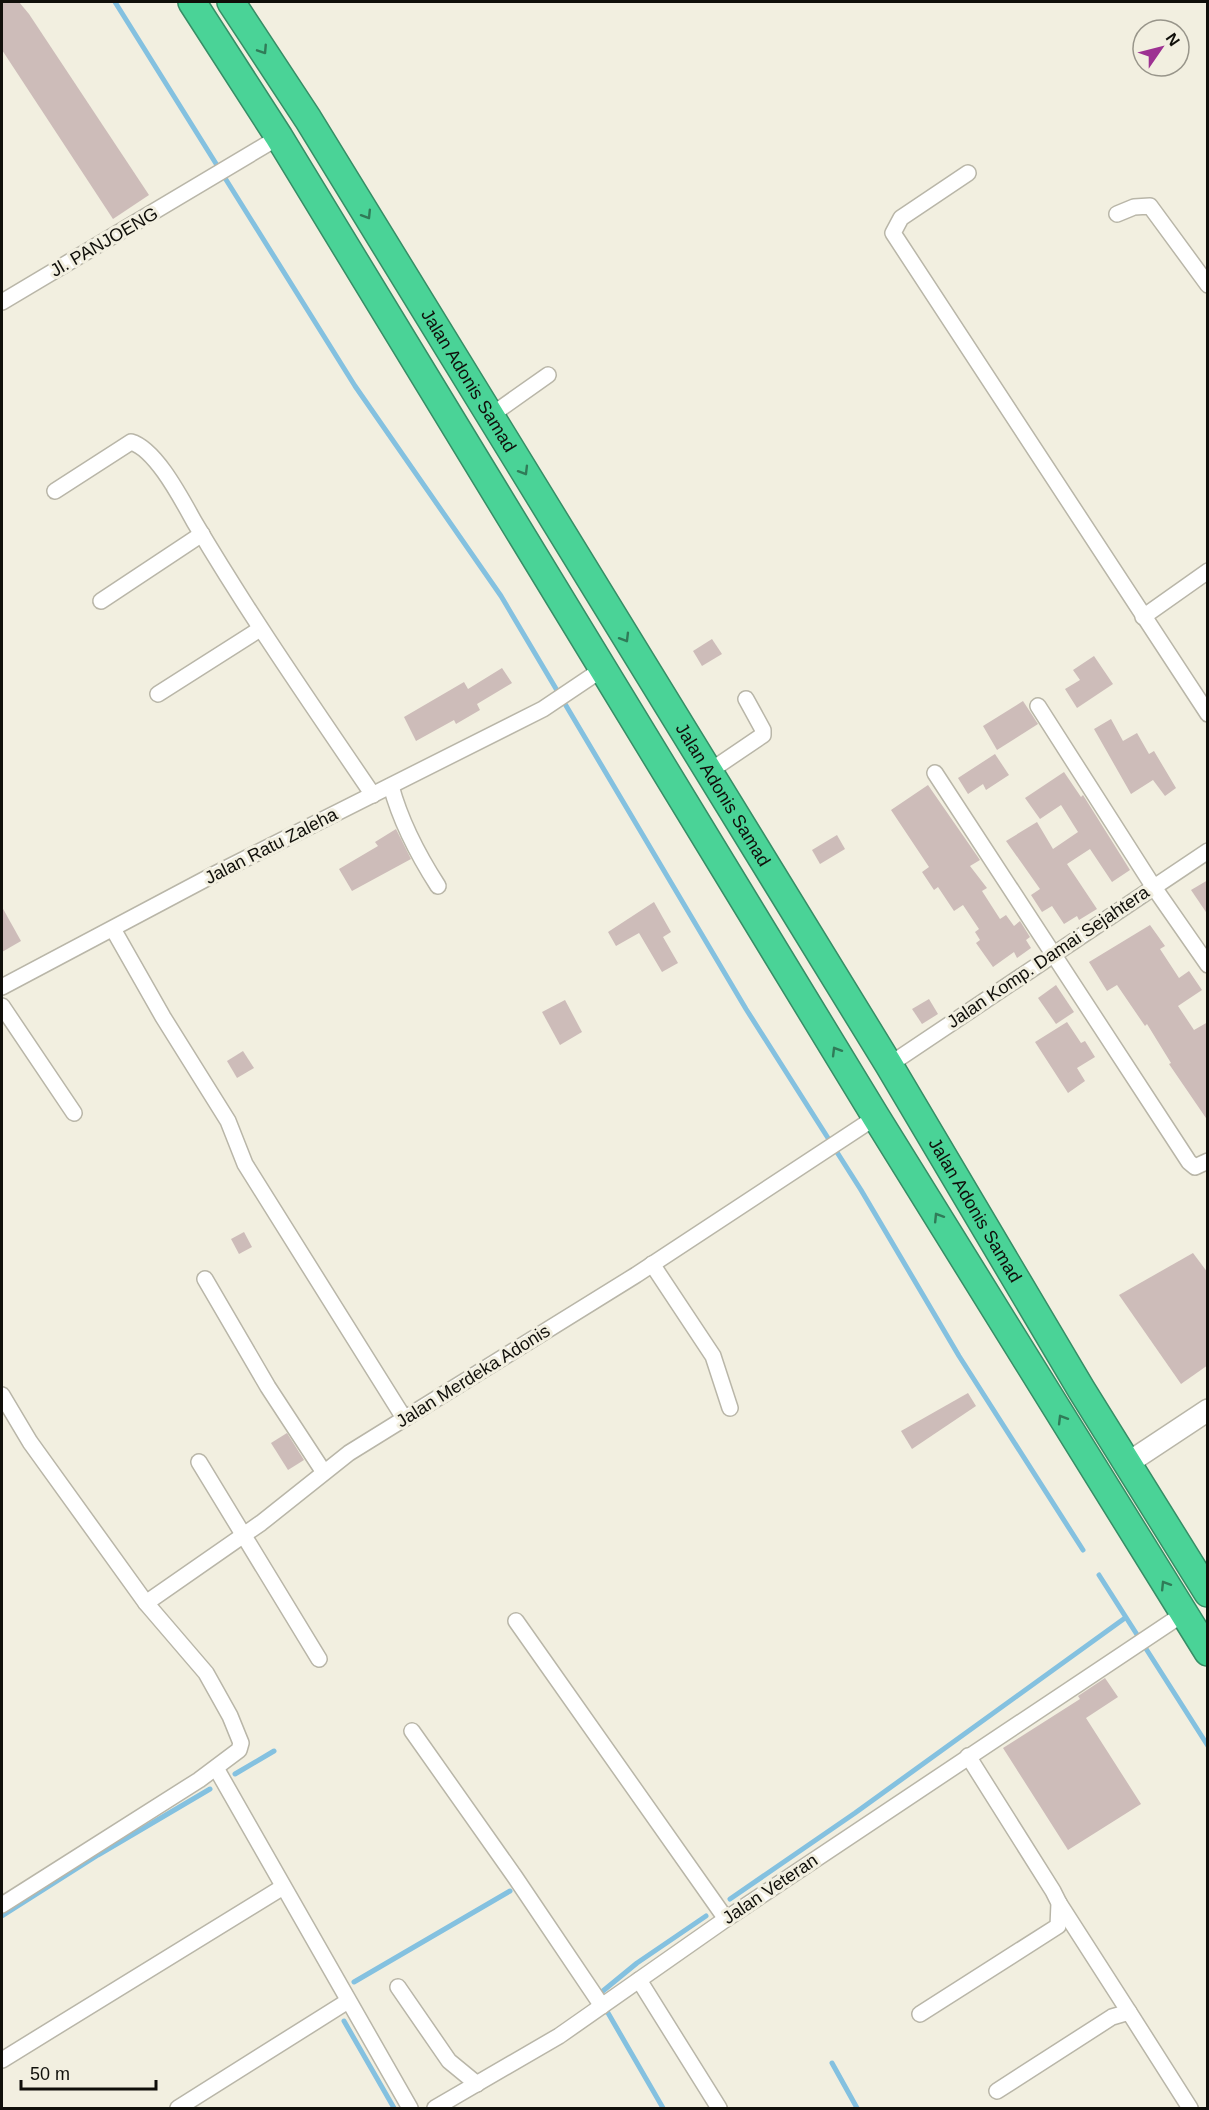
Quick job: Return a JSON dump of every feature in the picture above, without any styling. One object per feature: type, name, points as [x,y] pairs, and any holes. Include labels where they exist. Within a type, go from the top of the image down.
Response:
[{"type":"highway","points":[[192,2],[279,137],[876,1117],[1208,1652]]},
{"type":"highway","name":"Jalan Adonis Samad","points":[[231,2],[308,119],[707,773],[889,1065],[983,1225],[1208,1593]]},
{"type":"highway","points":[[279,137],[308,119]]},
{"type":"highway","points":[[954,1244],[983,1225]]},
{"type":"street","name":"Jl. PANJOENG","points":[[2,302],[279,137]]},
{"type":"street","points":[[968,173],[901,218],[893,233],[1208,714]]},
{"type":"street","points":[[1116,214],[1134,207],[1150,206],[1208,285]]},
{"type":"street","points":[[490,416],[548,375]]},
{"type":"street","points":[[55,491],[131,442],[141,445],[159,466],[261,629],[373,795]]},
{"type":"street","points":[[101,601],[202,534]]},
{"type":"street","points":[[1143,617],[1208,571]]},
{"type":"street","points":[[158,694],[261,629]]},
{"type":"street","name":"Jalan Ratu Zaleha","points":[[2,987],[543,709],[603,668]]},
{"type":"street","points":[[707,773],[763,735],[763,730],[746,699]]},
{"type":"street","points":[[1038,706],[1153,886],[1208,965]]},
{"type":"street","points":[[935,773],[1189,1162],[1195,1167],[1208,1161]]},
{"type":"street","points":[[391,786],[397,809],[415,848],[438,886]]},
{"type":"street","name":"Jalan Komp. Damai Sejahtera","points":[[889,1065],[1208,851]]},
{"type":"street","points":[[113,929],[163,1017],[228,1121],[245,1164],[404,1418]]},
{"type":"street","points":[[2,1006],[74,1113]]},
{"type":"street","name":"Jalan Merdeka Adonis","points":[[146,1603],[244,1534],[323,1471],[652,1264],[876,1117]]},
{"type":"street","points":[[652,1264],[713,1356],[730,1408]]},
{"type":"street","points":[[205,1279],[268,1387],[323,1471]]},
{"type":"street","points":[[2,1395],[30,1442],[146,1603],[206,1673],[239,1736],[239,1750],[216,1768],[2,1905]]},
{"type":"street","points":[[1128,1463],[1208,1410]]},
{"type":"street","points":[[199,1462],[319,1659]]},
{"type":"street","name":"Jalan Veteran","points":[[435,2109],[559,2036],[726,1919],[1183,1614]]},
{"type":"street","points":[[516,1621],[726,1919]]},
{"type":"street","points":[[412,1731],[602,2006]]},
{"type":"street","points":[[968,1756],[1190,2109]]},
{"type":"street","points":[[216,1768],[410,2109]]},
{"type":"street","points":[[2,2060],[283,1887]]},
{"type":"street","points":[[920,2014],[1058,1926],[1059,1903]]},
{"type":"street","points":[[639,1980],[719,2109]]},
{"type":"street","points":[[398,1987],[449,2061],[477,2084]]},
{"type":"street","points":[[178,2109],[348,2001]]},
{"type":"street","points":[[997,2091],[1112,2017],[1129,2012]]},
{"type":"building","points":[[2,2],[19,2],[29,14],[149,195],[113,219],[2,50]]},
{"type":"building","points":[[712,639],[722,654],[702,666],[693,651]]},
{"type":"building","points":[[1094,656],[1113,684],[1077,708],[1065,689],[1080,680],[1073,670]]},
{"type":"building","points":[[502,668],[512,683],[477,704],[480,710],[456,724],[454,720],[416,741],[404,717],[464,682],[468,689]]},
{"type":"building","points":[[1023,701],[1038,724],[997,750],[983,726]]},
{"type":"building","points":[[1111,719],[1123,741],[1137,733],[1149,754],[1154,751],[1176,788],[1165,796],[1153,780],[1131,794],[1094,729]]},
{"type":"building","points":[[995,754],[1009,775],[986,790],[983,784],[968,794],[958,778]]},
{"type":"building","points":[[1064,772],[1081,797],[1083,795],[1130,870],[1112,882],[1090,849],[1067,864],[1097,909],[1079,920],[1077,916],[1064,924],[1052,906],[1042,912],[1031,895],[1040,889],[1006,841],[1037,822],[1053,849],[1078,832],[1061,805],[1040,819],[1025,798]]},
{"type":"building","points":[[928,785],[980,860],[970,866],[987,888],[982,891],[1000,919],[1006,915],[1014,926],[1020,921],[1030,937],[1026,940],[1031,948],[1017,958],[1014,952],[993,967],[976,943],[980,940],[975,932],[979,929],[963,905],[954,911],[938,887],[934,890],[922,872],[929,867],[891,810]]},
{"type":"building","points":[[396,829],[411,859],[352,891],[339,869],[378,846],[375,842]]},
{"type":"building","points":[[837,835],[845,849],[820,864],[812,850]]},
{"type":"building","points":[[1208,880],[1208,915],[1191,890]]},
{"type":"building","points":[[654,902],[671,932],[663,937],[678,963],[662,972],[639,933],[616,946],[608,932]]},
{"type":"building","points":[[2,907],[21,941],[2,952]]},
{"type":"building","points":[[1150,925],[1165,946],[1160,949],[1179,978],[1189,971],[1202,990],[1178,1006],[1194,1030],[1208,1022],[1208,1121],[1169,1064],[1171,1063],[1147,1024],[1145,1026],[1117,985],[1107,991],[1089,962]]},
{"type":"building","points":[[1056,985],[1074,1012],[1056,1024],[1038,998]]},
{"type":"building","points":[[929,999],[938,1014],[922,1024],[912,1009]]},
{"type":"building","points":[[565,1000],[582,1032],[560,1045],[542,1012]]},
{"type":"building","points":[[1067,1022],[1081,1043],[1085,1041],[1095,1057],[1077,1068],[1085,1081],[1068,1093],[1035,1042]]},
{"type":"building","points":[[243,1051],[254,1068],[237,1078],[227,1061]]},
{"type":"building","points":[[244,1232],[252,1247],[239,1254],[231,1239]]},
{"type":"building","points":[[1193,1253],[1208,1273],[1208,1365],[1181,1384],[1119,1295]]},
{"type":"building","points":[[968,1393],[976,1406],[912,1449],[901,1431]]},
{"type":"building","points":[[287,1433],[304,1460],[288,1470],[271,1443]]},
{"type":"building","points":[[1105,1678],[1118,1697],[1086,1718],[1141,1804],[1068,1850],[1003,1748],[1080,1699],[1078,1696]]},
{"type":"waterway","points":[[115,2],[355,386],[501,596],[746,1009],[861,1190],[959,1356],[1083,1550]]},
{"type":"waterway","points":[[1099,1575],[1208,1746]]},
{"type":"waterway","points":[[730,1899],[855,1813],[1125,1618]]},
{"type":"waterway","points":[[235,1774],[274,1751]]},
{"type":"waterway","points":[[2,1916],[98,1855],[210,1789]]},
{"type":"waterway","points":[[354,1982],[510,1891]]},
{"type":"waterway","points":[[598,1995],[637,1963],[706,1916]]},
{"type":"waterway","points":[[604,2006],[663,2108]]},
{"type":"waterway","points":[[344,2021],[394,2108]]},
{"type":"waterway","points":[[832,2063],[857,2108]]}]
